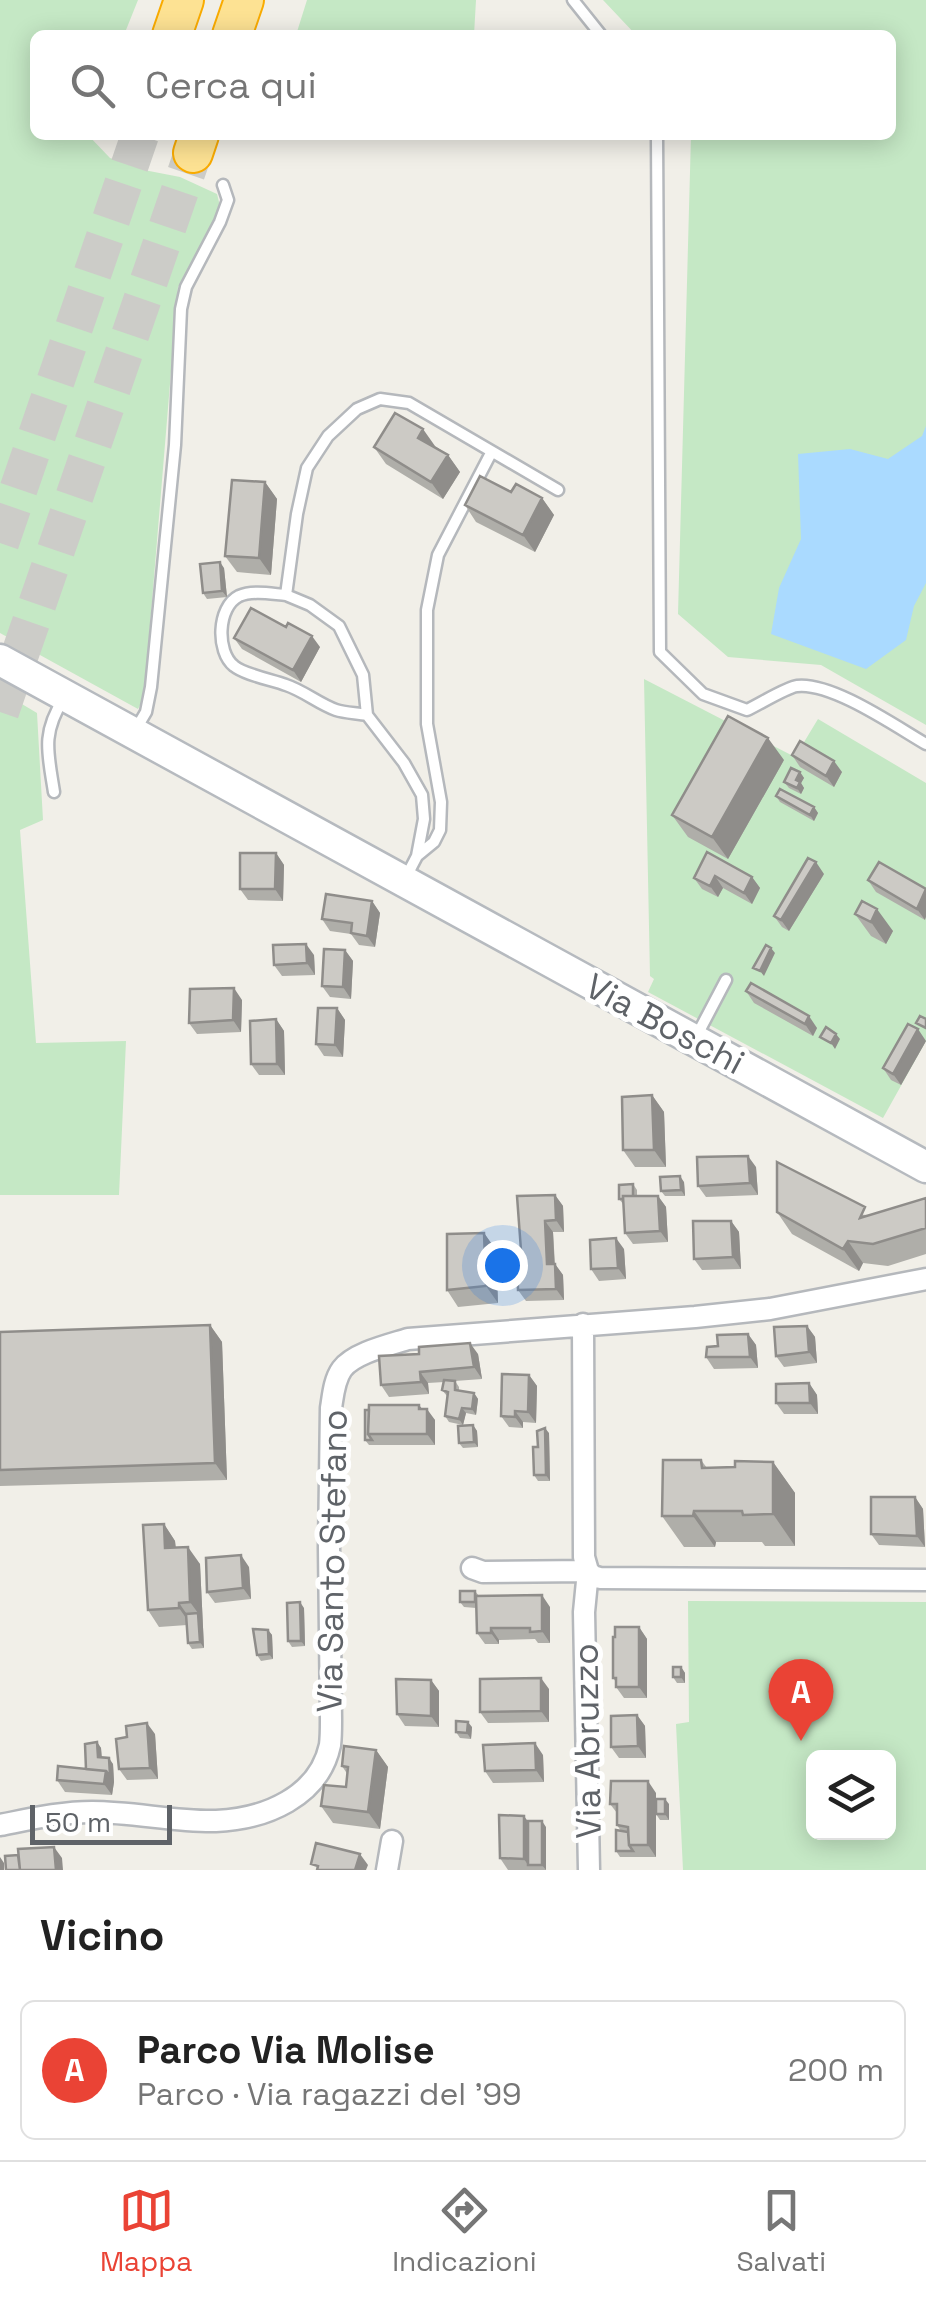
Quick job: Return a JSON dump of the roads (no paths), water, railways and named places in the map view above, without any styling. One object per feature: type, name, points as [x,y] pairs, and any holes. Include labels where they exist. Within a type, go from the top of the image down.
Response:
[{"type":"highway","points":[[174,30],[184,0]]},
{"type":"highway","points":[[234,30],[244,0]]},
{"type":"main road","name":"Via Boschi","points":[[0,660],[133,734],[410,869],[694,1040],[926,1167]]},
{"type":"street","name":"Via Santo Stefano","points":[[0,1825],[94,1812],[214,1821],[241,1818],[290,1801],[304,1791],[323,1763],[330,1744],[331,1408],[342,1368],[368,1352],[408,1339],[770,1308],[926,1278]]},
{"type":"street","name":"Via Abruzzo","points":[[584,1324],[584,1557],[588,1571],[584,1612],[590,1870]]},
{"type":"street","points":[[472,1568],[483,1572],[588,1571],[600,1578],[926,1580]]},
{"type":"street","points":[[388,1870],[392,1841]]},
{"type":"lane","points":[[573,0],[597,30]]},
{"type":"lane","points":[[657,140],[660,652],[704,694],[747,710],[794,686],[820,688],[926,744]]},
{"type":"lane","points":[[133,734],[146,712],[151,687],[174,445],[181,309],[186,287],[228,200],[223,185]]},
{"type":"lane","points":[[286,595],[307,468],[328,436],[357,410],[380,399],[409,403],[558,490]]},
{"type":"lane","points":[[410,869],[440,830],[442,802],[428,724],[427,610],[438,555],[491,453]]},
{"type":"lane","points":[[367,715],[336,710],[292,687],[235,667],[222,640],[228,606],[239,596],[262,592],[286,595],[310,605],[339,626],[363,674],[367,715],[404,762],[422,794],[424,819],[410,869]]},
{"type":"lane","points":[[54,792],[46,742],[52,718],[66,696]]},
{"type":"lane","points":[[694,1040],[726,980]]},
{"type":"water","points":[[926,426],[926,583],[914,606],[906,640],[866,669],[771,634],[779,588],[801,539],[798,454],[850,449],[888,459],[922,436]]},
{"type":"tunnel","points":[[0,543],[138,140]]},
{"type":"tunnel","points":[[0,712],[193,153]]},
{"type":"place","name":"Parco Via Molise","points":[[801,1741]]}]
